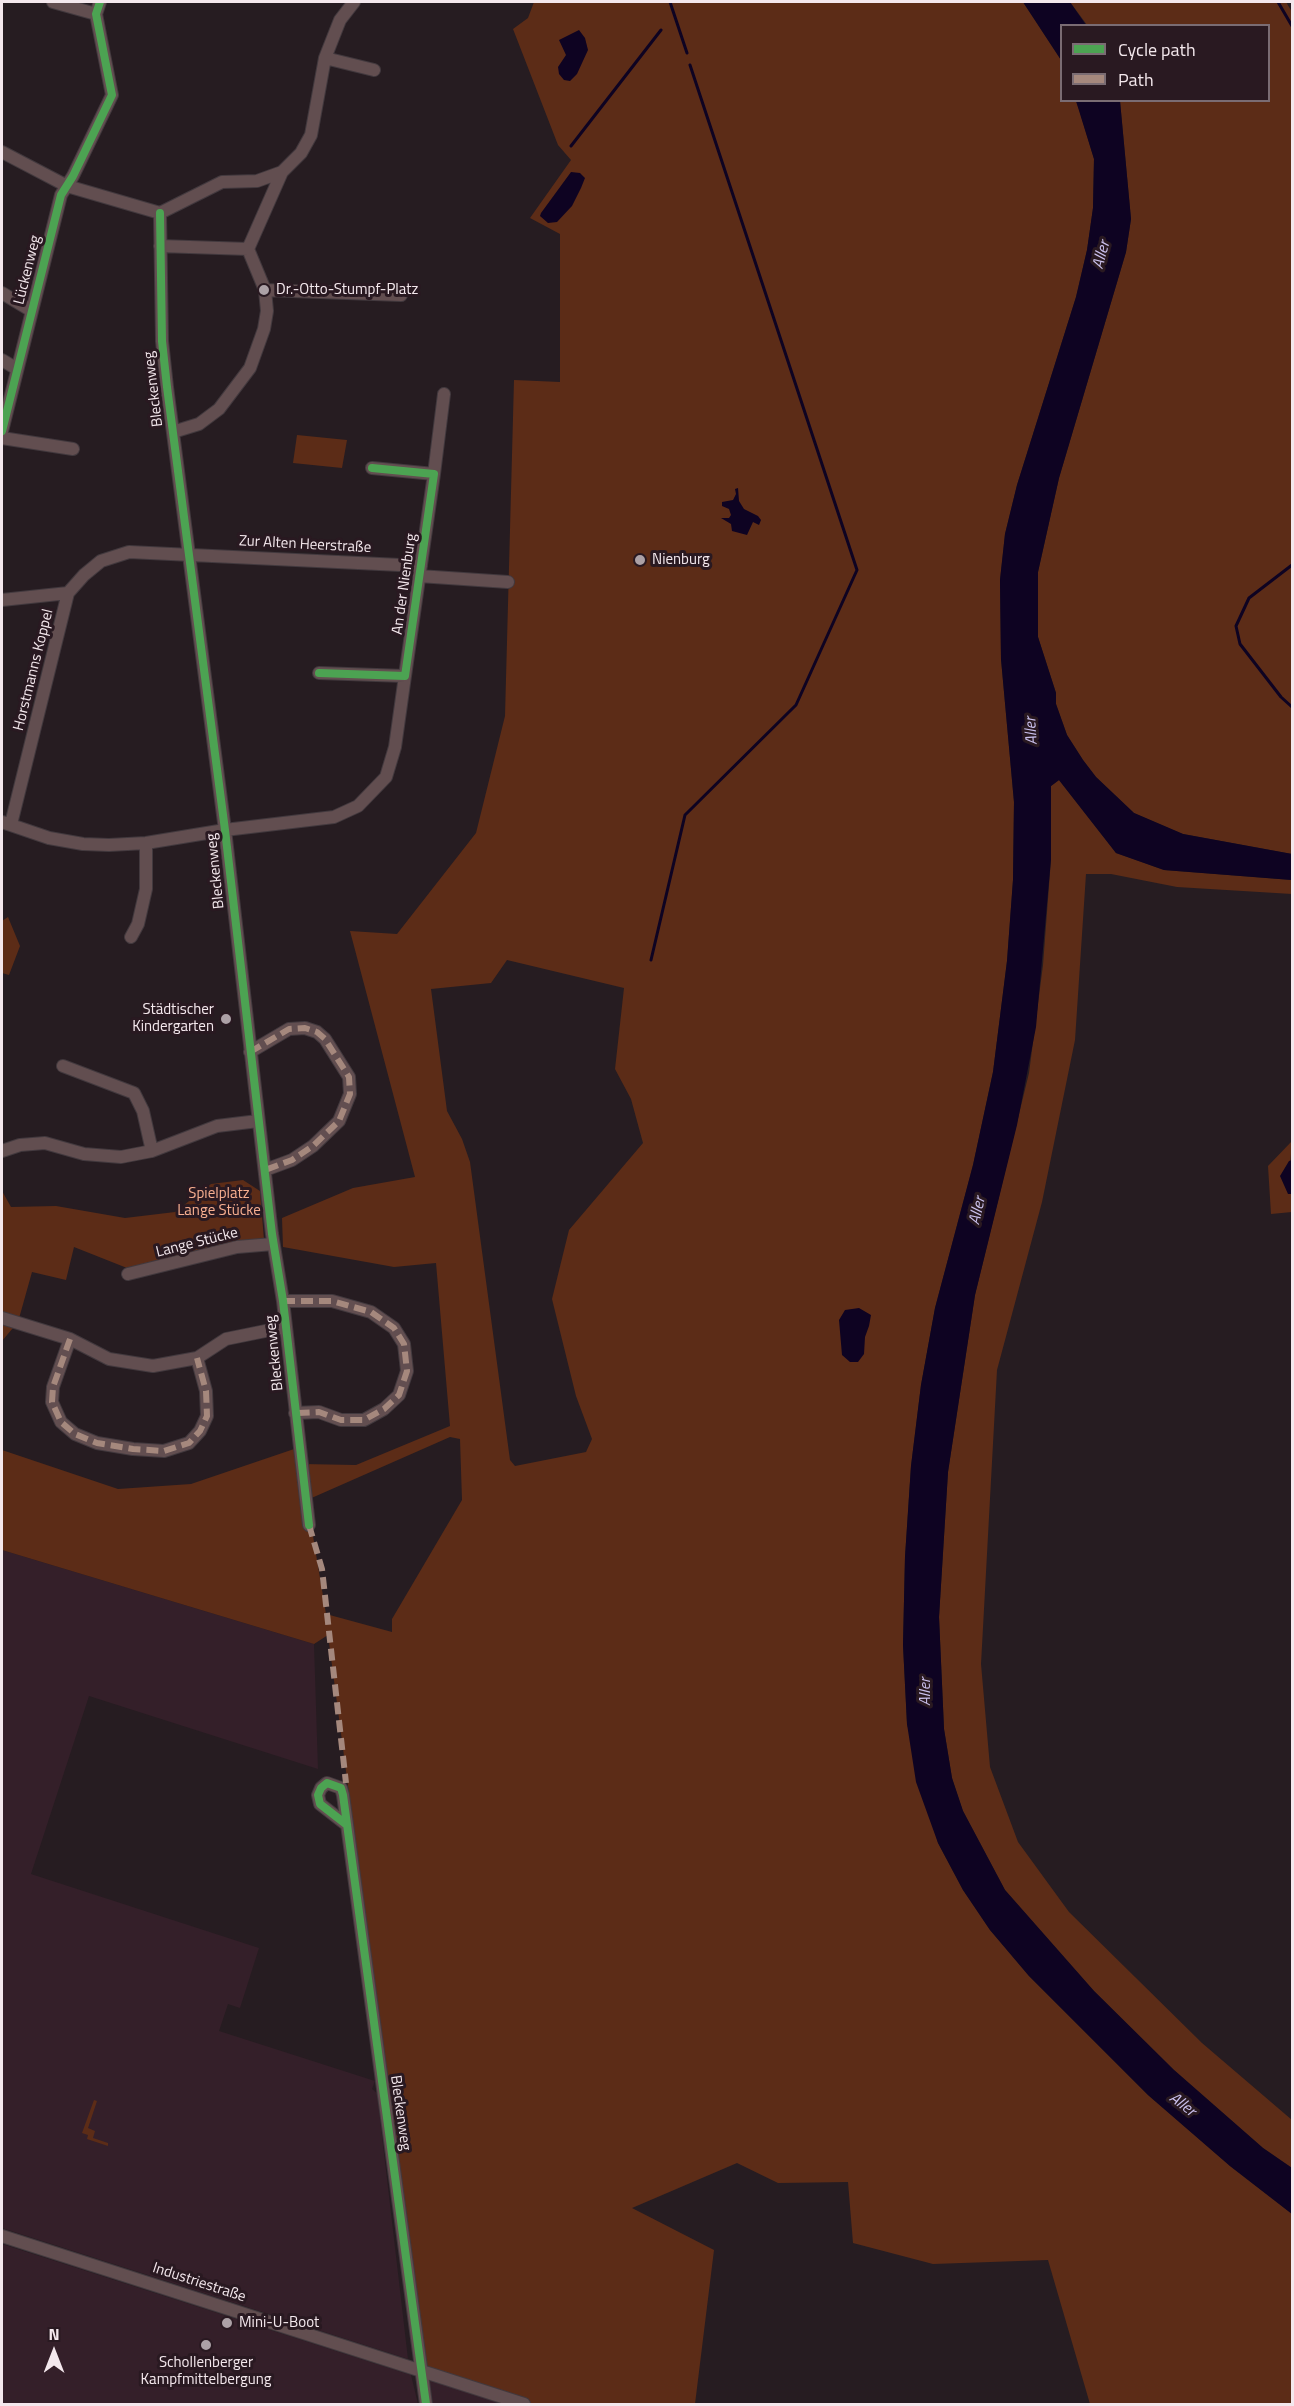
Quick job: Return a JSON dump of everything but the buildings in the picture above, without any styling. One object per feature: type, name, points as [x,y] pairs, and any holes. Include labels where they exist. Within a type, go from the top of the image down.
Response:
[{"type":"street","points":[[53,2],[96,14],[100,2]]},
{"type":"street","points":[[173,432],[199,424],[219,409],[249,368],[264,330],[266,290],[248,249],[282,172],[301,153],[311,135],[325,58],[340,20],[354,2]]},
{"type":"street","name":"Lückenweg","points":[[2,431],[61,195],[112,95],[96,14]]},
{"type":"street","points":[[325,58],[374,70]]},
{"type":"street","points":[[2,152],[67,186],[160,213],[222,182],[257,182],[282,172]]},
{"type":"street","name":"Bleckenweg","points":[[160,213],[162,341],[225,830],[258,1121],[273,1244],[283,1301],[309,1525]]},
{"type":"street","points":[[160,246],[248,249]]},
{"type":"street","points":[[266,290],[401,295]]},
{"type":"street","points":[[2,293],[32,311]]},
{"type":"street","points":[[2,360],[17,369]]},
{"type":"street","name":"An der Nienburg","points":[[6,823],[49,838],[83,844],[146,843],[225,830],[322,820],[358,806],[386,777],[395,747],[444,394]]},
{"type":"street","points":[[2,438],[73,449]]},
{"type":"street","points":[[372,468],[434,474]]},
{"type":"street","name":"Horstmanns Koppel","points":[[6,823],[68,594],[84,574],[101,561],[129,552],[188,554]]},
{"type":"street","name":"Zur Alten Heerstraße","points":[[188,554],[420,571]]},
{"type":"street","name":"An der Nienburg","points":[[420,571],[508,582]]},
{"type":"street","name":"Horstmanns Koppel","points":[[2,600],[68,594]]},
{"type":"street","points":[[319,673],[405,676]]},
{"type":"street","points":[[131,936],[138,924],[146,889],[146,843]]},
{"type":"street","points":[[250,1052],[289,1029],[305,1028],[317,1032],[325,1039],[349,1077],[350,1094],[339,1121],[292,1160],[265,1170]]},
{"type":"street","points":[[63,1066],[134,1093],[144,1111],[152,1151]]},
{"type":"street","points":[[2,1151],[20,1145],[45,1143],[84,1154],[120,1157],[152,1151],[217,1126],[258,1121]]},
{"type":"street","name":"Lange Stücke","points":[[128,1274],[237,1246],[273,1244]]},
{"type":"street","points":[[283,1301],[332,1301],[370,1312],[394,1328],[404,1344],[407,1371],[399,1395],[384,1409],[364,1420],[341,1420],[319,1412],[296,1413]]},
{"type":"street","points":[[2,1318],[69,1338],[109,1359],[153,1366],[197,1358],[226,1338],[285,1326]]},
{"type":"street","points":[[69,1338],[53,1387],[52,1402],[61,1422],[75,1434],[97,1443],[133,1449],[164,1451],[189,1443],[200,1431],[207,1416],[206,1391],[197,1358]]},
{"type":"street","name":"Bleckenweg","points":[[347,1825],[320,1804],[318,1795],[327,1783],[343,1786],[426,2404]]},
{"type":"street","name":"Industriestraße","points":[[2,2236],[524,2404]]},
{"type":"shaded area","points":[[2,1550],[314,1644],[318,1769],[89,1696],[31,1874],[259,1948],[240,2008],[228,2004],[219,2031],[375,2081],[372,2089],[377,2093],[408,2359],[2,2228]]},
{"type":"shaded area","points":[[2,2244],[411,2375],[418,2404],[2,2404]]},
{"type":"shaded area","points":[[429,2378],[508,2404],[433,2404]]},
{"type":"green space","points":[[534,2],[1023,2],[1060,58],[1060,102],[1076,102],[1079,109],[1094,159],[1093,208],[1087,250],[1076,297],[1017,485],[1005,534],[1000,580],[1001,659],[1014,802],[1013,880],[1007,961],[993,1072],[973,1165],[935,1308],[921,1385],[911,1466],[905,1557],[903,1645],[907,1724],[938,1843],[963,1890],[990,1930],[1029,1976],[1148,2095],[1230,2166],[1292,2214],[1292,2404],[1090,2404],[1048,2260],[933,2264],[853,2243],[848,2182],[778,2183],[737,2163],[632,2208],[714,2250],[695,2404],[532,2404],[425,2369],[328,1635],[314,1644],[2,1550],[2,1450],[118,1489],[191,1484],[300,1447],[302,1464],[356,1465],[450,1426],[436,1263],[394,1267],[283,1247],[282,1218],[353,1188],[415,1177],[350,931],[397,934],[476,833],[505,716],[514,380],[560,382],[560,234],[530,218],[571,160],[558,145],[513,29],[528,18]],"holes":[[[507,960],[624,988],[615,1069],[631,1099],[643,1143],[569,1230],[552,1299],[576,1396],[592,1439],[586,1452],[515,1466],[510,1460],[470,1162],[462,1139],[447,1111],[431,989],[491,983]],[[450,1437],[460,1439],[462,1500],[392,1619],[392,1632],[326,1614],[307,1500]]]},
{"type":"green space","points":[[1070,2],[1286,2],[1292,12],[1292,854],[1183,834],[1134,813],[1096,777],[1067,735],[1038,637],[1038,572],[1059,478],[1126,252],[1131,219],[1120,102],[1270,102],[1270,24],[1086,24]]},
{"type":"green space","points":[[297,435],[347,440],[342,468],[293,463]]},
{"type":"green space","points":[[1059,780],[1116,853],[1164,870],[1292,880],[1292,894],[1177,887],[1111,874],[1086,874],[1075,1040],[1042,1202],[997,1370],[981,1664],[990,1767],[1018,1842],[1069,1912],[1202,2043],[1292,2120],[1292,2168],[1263,2148],[1174,2070],[1094,1991],[1005,1890],[963,1811],[952,1778],[944,1729],[939,1617],[948,1472],[975,1295],[1029,1073],[1043,965],[1051,859],[1051,786]]},
{"type":"green space","points":[[8,917],[20,946],[9,975],[2,973],[2,921]]},
{"type":"green space","points":[[1292,1141],[1288,1193],[1292,1194],[1292,1212],[1271,1214],[1268,1166]]},
{"type":"green space","name":"Spielplatz Lange Stücke","points":[[243,1180],[260,1191],[264,1240],[159,1267],[127,1268],[74,1247],[66,1280],[32,1272],[18,1322],[2,1341],[2,1191],[11,1207],[56,1206],[125,1218],[175,1212],[211,1184]]},
{"type":"green space","points":[[94,2100],[97,2101],[88,2128],[95,2131],[93,2138],[108,2143],[108,2146],[87,2139],[88,2135],[82,2133]]},
{"type":"water","points":[[1023,2],[1070,2],[1085,24],[1060,24],[1060,58]]},
{"type":"water","points":[[579,30],[585,38],[588,50],[577,74],[570,81],[564,80],[559,74],[558,67],[566,55],[559,40]]},
{"type":"water","name":"Aller","points":[[1076,102],[1120,102],[1131,219],[1126,252],[1059,478],[1038,572],[1038,637],[1056,693],[1056,704],[1067,735],[1083,760],[1096,777],[1134,813],[1183,834],[1292,854],[1292,880],[1164,870],[1116,853],[1059,780],[1051,786],[1051,859],[1036,1027],[1017,1125],[975,1295],[948,1472],[939,1617],[944,1729],[952,1778],[963,1811],[1005,1890],[1094,1991],[1174,2070],[1263,2148],[1292,2168],[1292,2214],[1230,2166],[1148,2095],[1029,1976],[990,1930],[963,1890],[938,1843],[916,1782],[907,1724],[903,1645],[905,1557],[911,1466],[921,1385],[935,1308],[973,1165],[993,1072],[1007,961],[1013,880],[1014,802],[1001,659],[1000,580],[1005,534],[1017,485],[1076,297],[1087,250],[1093,208],[1094,159]]},
{"type":"water","points":[[571,172],[580,173],[585,178],[581,188],[572,206],[557,222],[548,223],[540,216],[541,213]]},
{"type":"water","points":[[738,488],[739,501],[744,509],[761,520],[759,525],[753,522],[747,535],[732,531],[731,524],[721,518],[729,518],[731,515],[729,509],[722,506],[722,502],[733,500],[736,494],[735,489]]},
{"type":"water","points":[[1292,1160],[1292,1194],[1288,1194],[1280,1176]]},
{"type":"water","points":[[859,1308],[871,1315],[865,1337],[864,1354],[858,1362],[850,1362],[842,1355],[839,1320],[845,1310]]},
{"type":"waterway","points":[[670,2],[687,53]]},
{"type":"waterway","points":[[1278,2],[1292,26]]},
{"type":"waterway","points":[[571,146],[661,30]]},
{"type":"waterway","points":[[651,960],[685,815],[796,705],[857,570],[690,65]]},
{"type":"waterway","points":[[1292,565],[1249,598],[1236,626],[1240,644],[1281,697],[1292,707]]},
{"type":"marked path","points":[[250,1052],[289,1029],[305,1028],[317,1032],[325,1039],[349,1077],[350,1094],[339,1121],[313,1146],[292,1160],[265,1170]]},
{"type":"marked path","points":[[283,1301],[332,1301],[371,1312],[394,1328],[404,1344],[407,1371],[399,1395],[384,1409],[364,1420],[341,1420],[319,1412],[295,1413]]},
{"type":"marked path","points":[[70,1339],[53,1387],[52,1402],[61,1422],[75,1434],[97,1443],[133,1449],[164,1451],[189,1443],[200,1431],[207,1416],[206,1391],[197,1358]]},
{"type":"marked path","points":[[309,1525],[322,1569],[346,1783]]},
{"type":"cycle path","points":[[2,431],[61,195],[73,176],[112,95],[96,14],[100,2]]},
{"type":"cycle path","points":[[160,213],[162,341],[167,387],[225,830],[272,1234],[283,1301],[309,1525]]},
{"type":"cycle path","points":[[319,673],[405,676],[434,474],[372,468]]},
{"type":"cycle path","points":[[347,1825],[320,1804],[318,1795],[327,1783],[341,1788],[343,1795],[426,2404]]},
{"type":"place","name":"Dr.-Otto-Stumpf-Platz","points":[[264,290]]},
{"type":"place","name":"Nienburg","points":[[640,560]]},
{"type":"place","name":"Städtischer Kindergarten","points":[[226,1019]]},
{"type":"place","name":"Mini-U-Boot","points":[[227,2323]]},
{"type":"place","name":"Schollenberger Kampfmittelbergung","points":[[206,2345]]}]
